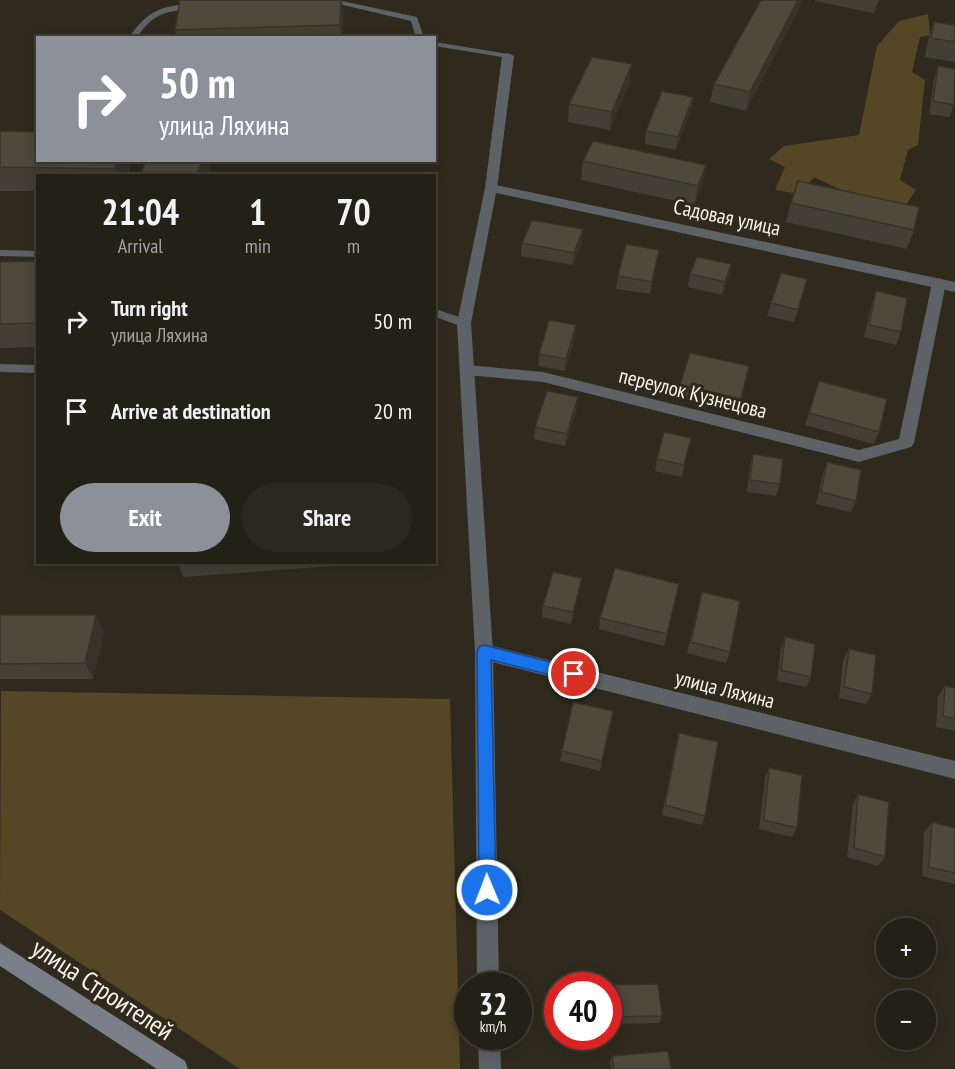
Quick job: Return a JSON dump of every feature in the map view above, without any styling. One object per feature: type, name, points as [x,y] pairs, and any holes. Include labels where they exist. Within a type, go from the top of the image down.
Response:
[{"type":"main road","name":"улица Строителей","points":[[0,954],[177,1069]]},
{"type":"street","points":[[488,972],[484,652],[464,323],[491,188],[508,56]]},
{"type":"street","name":"Садовая улица","points":[[491,188],[955,287]]},
{"type":"street","name":"переулок Кузнецова","points":[[467,370],[543,377],[859,456],[906,443],[939,283]]},
{"type":"street","name":"улица Ляхина","points":[[484,652],[955,770]]},
{"type":"street","points":[[489,1050],[490,1069]]},
{"type":"lane","points":[[318,1],[329,0],[414,18],[419,36]]},
{"type":"lane","points":[[134,36],[142,22],[168,7],[202,6]]},
{"type":"lane","points":[[436,44],[508,56]]},
{"type":"lane","points":[[0,253],[36,254]]},
{"type":"lane","points":[[436,313],[464,323]]},
{"type":"lane","points":[[0,368],[36,369]]},
{"type":"shaded area","points":[[928,14],[930,35],[920,37],[912,72],[925,80],[918,145],[908,150],[900,180],[916,190],[905,206],[881,209],[814,177],[800,194],[775,190],[785,167],[769,159],[784,146],[859,135],[877,46],[899,21]]},
{"type":"shaded area","points":[[1,691],[450,699],[457,972],[454,972],[454,1050],[459,1050],[460,1069],[240,1069],[0,910]]},
{"type":"building","points":[[180,0],[341,0],[340,25],[175,30]]},
{"type":"building","points":[[761,0],[798,0],[750,92],[714,84]]},
{"type":"building","points":[[934,22],[955,25],[955,42],[931,38]]},
{"type":"building","points":[[592,57],[632,64],[612,112],[569,104]]},
{"type":"building","points":[[938,66],[955,69],[954,105],[933,101]]},
{"type":"building","points":[[662,91],[693,97],[678,137],[646,131]]},
{"type":"building","points":[[0,131],[36,132],[36,162],[116,162],[114,169],[0,167]]},
{"type":"building","points":[[593,141],[706,165],[698,186],[583,161]]},
{"type":"building","points":[[145,162],[201,162],[198,174],[141,174]]},
{"type":"building","points":[[798,181],[919,207],[914,230],[791,203]]},
{"type":"building","points":[[532,220],[583,229],[574,253],[522,243]]},
{"type":"building","points":[[626,244],[659,250],[652,282],[618,276]]},
{"type":"building","points":[[697,257],[731,264],[725,282],[690,274]]},
{"type":"building","points":[[36,261],[36,323],[0,324],[0,262]]},
{"type":"building","points":[[781,273],[807,279],[798,310],[771,303]]},
{"type":"building","points":[[876,291],[907,298],[901,332],[869,325]]},
{"type":"building","points":[[549,320],[576,325],[566,359],[539,354]]},
{"type":"building","points":[[690,353],[749,366],[741,399],[680,385]]},
{"type":"building","points":[[819,381],[887,399],[879,432],[809,413]]},
{"type":"building","points":[[547,391],[578,397],[567,434],[535,427]]},
{"type":"building","points":[[664,432],[691,438],[684,465],[657,459]]},
{"type":"building","points":[[753,454],[783,459],[780,484],[750,480]]},
{"type":"building","points":[[827,462],[861,470],[856,501],[821,492]]},
{"type":"building","points":[[615,568],[679,584],[667,634],[600,618]]},
{"type":"building","points":[[553,572],[582,578],[573,612],[543,606]]},
{"type":"building","points":[[702,592],[740,601],[730,652],[691,642]]},
{"type":"building","points":[[0,615],[96,615],[85,663],[0,664]]},
{"type":"building","points":[[785,637],[815,644],[811,677],[781,670]]},
{"type":"building","points":[[849,649],[876,655],[872,694],[844,687]]},
{"type":"building","points":[[945,686],[955,688],[955,719],[943,716]]},
{"type":"building","points":[[573,702],[613,711],[602,761],[562,751]]},
{"type":"building","points":[[679,733],[718,742],[705,816],[665,805]]},
{"type":"building","points":[[769,768],[802,775],[797,828],[764,820]]},
{"type":"building","points":[[858,794],[889,802],[885,857],[854,848]]},
{"type":"building","points":[[932,822],[955,828],[955,873],[929,867]]},
{"type":"building","points":[[658,984],[662,1016],[622,1017],[622,985]]},
{"type":"building","points":[[668,1051],[671,1069],[614,1069],[612,1056]]},
{"type":"route","points":[[487,890],[484,652],[574,674]]}]
